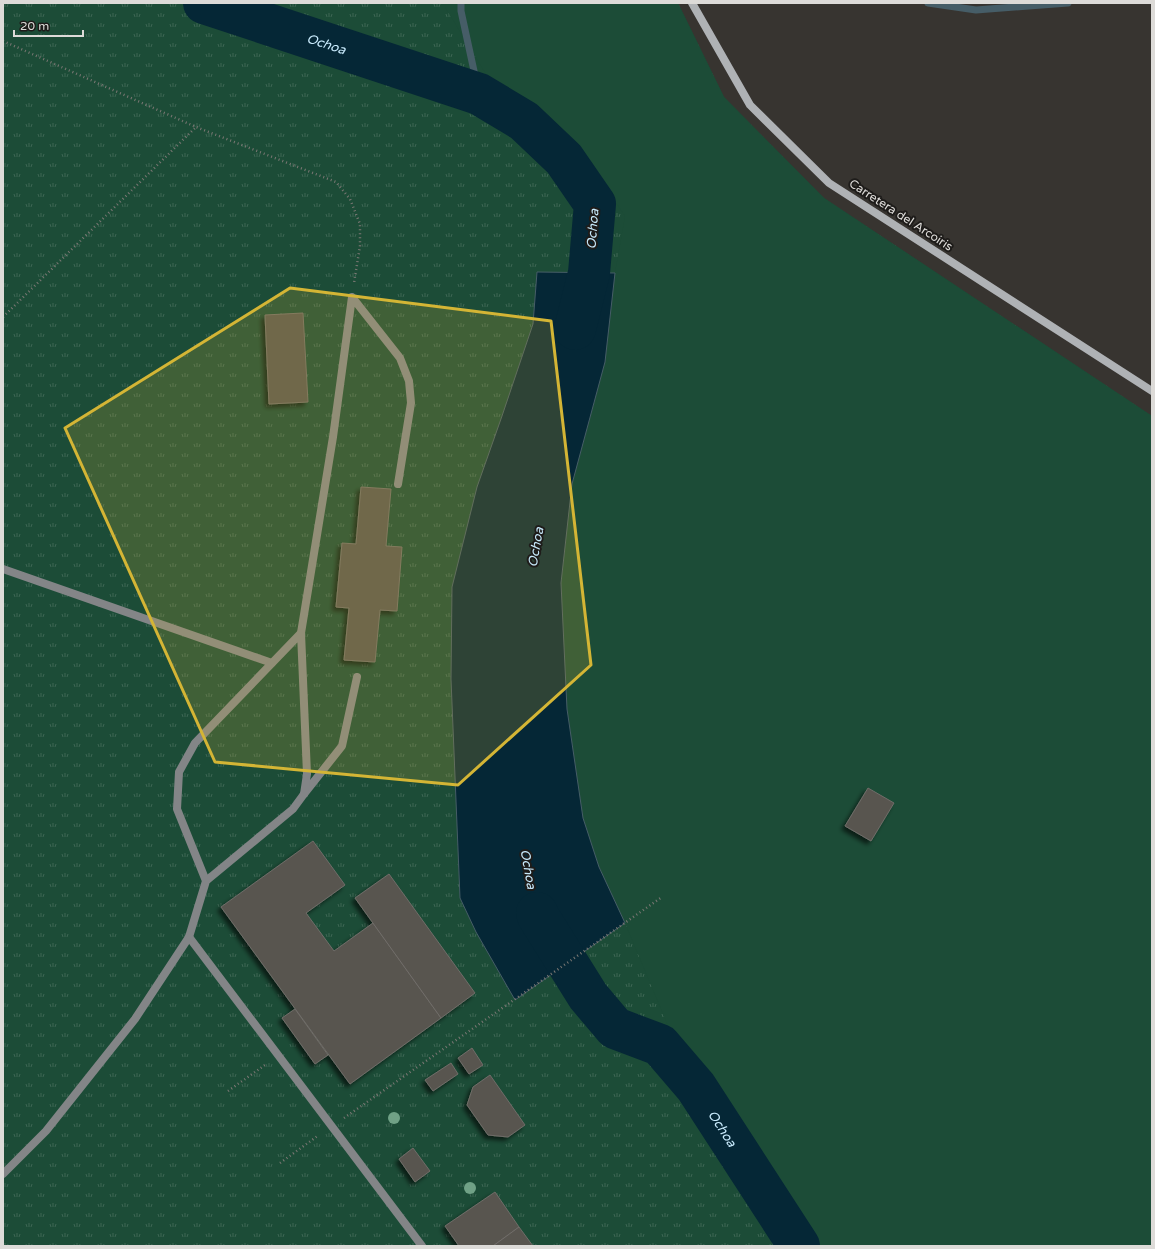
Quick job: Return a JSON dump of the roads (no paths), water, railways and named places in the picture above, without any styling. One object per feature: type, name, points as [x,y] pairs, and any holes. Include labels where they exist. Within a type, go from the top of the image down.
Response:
[{"type":"street","name":"Carretera del Arcoiris","points":[[692,3],[750,105],[829,183],[1152,391]]},
{"type":"lane","points":[[304,794],[307,774],[301,633],[333,436],[352,297],[400,358],[409,381],[411,404],[398,484]]},
{"type":"lane","points":[[3,570],[272,663]]},
{"type":"lane","points":[[206,881],[177,809],[179,772],[195,743],[301,633]]},
{"type":"lane","points":[[3,1174],[46,1130],[135,1019],[189,937],[206,881],[293,809],[342,746],[357,677]]},
{"type":"lane","points":[[189,937],[422,1246]]},
{"type":"water","points":[[537,272],[615,273],[605,362],[572,484],[561,583],[567,709],[583,818],[599,867],[625,923],[515,1000],[476,932],[460,898],[451,679],[452,587],[477,487],[533,324]]},
{"type":"waterway","name":"Ochoa","points":[[204,3],[479,94],[524,121],[564,159],[595,204],[589,273],[575,329]]},
{"type":"waterway","points":[[461,3],[461,11],[479,94]]},
{"type":"waterway","points":[[928,3],[976,10],[1068,3]]},
{"type":"waterway","name":"Ochoa","points":[[537,913],[588,996],[615,1028],[660,1045],[696,1087],[799,1246]]}]
